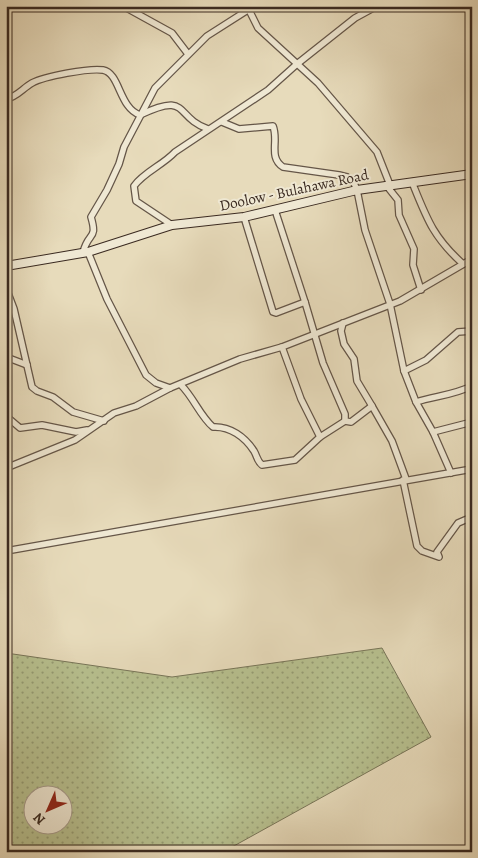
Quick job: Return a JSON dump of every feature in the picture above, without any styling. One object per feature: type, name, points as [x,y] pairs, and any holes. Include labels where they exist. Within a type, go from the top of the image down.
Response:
[{"type":"main road","name":"Doolow - Bulahawa Road","points":[[6,266],[86,252],[172,226],[244,217],[357,190],[472,174]]},
{"type":"street","points":[[123,6],[172,33],[188,54]]},
{"type":"street","points":[[172,226],[136,201],[134,186],[175,152],[268,90],[297,64],[355,18],[377,6]]},
{"type":"street","points":[[170,388],[156,383],[146,375],[107,299],[86,252],[87,240],[94,235],[95,229],[91,217],[120,164],[124,147],[155,88],[207,36],[250,8],[258,28],[318,83],[377,152],[388,185],[398,200],[399,216],[412,243],[416,256],[413,265],[420,290]]},
{"type":"street","points":[[6,99],[16,95],[32,82],[96,69],[112,74],[121,95],[130,108],[140,115]]},
{"type":"street","points":[[140,115],[156,107],[175,105],[202,127],[208,129]]},
{"type":"street","points":[[222,122],[239,129],[273,126],[275,132],[274,152],[278,164],[283,167],[347,177],[354,183],[365,230],[390,304],[404,371],[416,402],[433,432],[451,473]]},
{"type":"street","points":[[412,182],[434,233],[446,248],[464,264]]},
{"type":"street","points":[[275,210],[305,302],[313,334],[329,379],[346,414],[345,421]]},
{"type":"street","points":[[244,217],[273,312],[276,313],[305,302]]},
{"type":"street","points":[[6,468],[75,440],[124,408],[136,406],[170,388],[182,385],[240,359],[282,347],[390,304],[420,290],[472,259]]},
{"type":"street","points":[[6,288],[16,316],[27,365],[32,377],[32,387],[37,391],[53,396],[74,412],[104,421]]},
{"type":"street","points":[[343,322],[341,332],[344,344],[354,359],[357,381],[392,441],[405,480],[417,546],[422,551],[439,557],[436,552],[458,524],[472,517]]},
{"type":"street","points":[[404,371],[426,360],[458,332],[472,331]]},
{"type":"street","points":[[282,347],[300,399],[320,437]]},
{"type":"street","points":[[6,357],[27,365]]},
{"type":"street","points":[[182,385],[192,395],[205,420],[213,427],[223,426],[232,429],[251,447],[262,465],[295,460],[320,437],[345,421],[351,422],[372,406]]},
{"type":"street","points":[[416,402],[441,395],[456,394],[472,386]]},
{"type":"street","points":[[6,416],[20,428],[42,425],[76,432],[91,430]]},
{"type":"street","points":[[433,432],[472,422]]},
{"type":"street","points":[[6,551],[472,469]]},
{"type":"green space","points":[[382,648],[431,737],[223,852],[6,852],[6,653],[172,677]]}]
